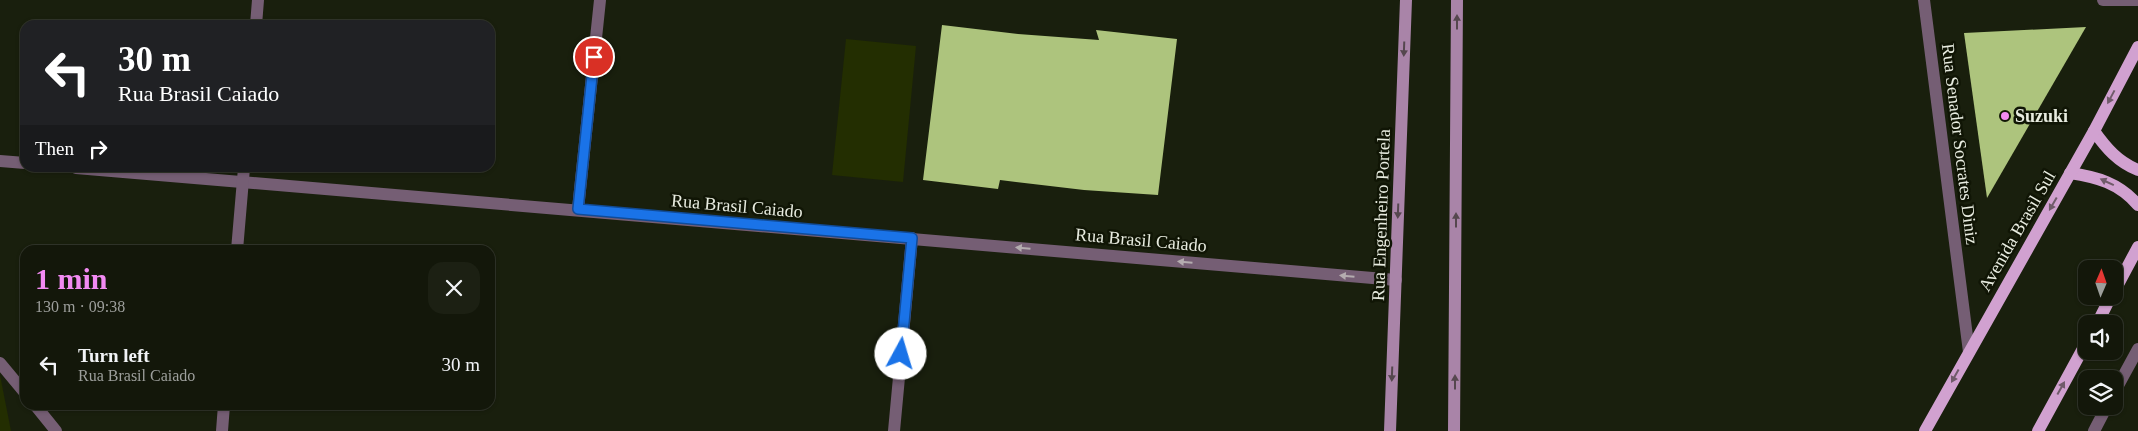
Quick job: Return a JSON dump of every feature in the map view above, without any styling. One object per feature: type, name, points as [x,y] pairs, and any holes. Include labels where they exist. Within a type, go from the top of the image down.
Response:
[{"type":"main road","name":"Avenida Brasil Sul","points":[[1925,431],[2094,131],[2138,47]]},
{"type":"main road","points":[[2094,131],[2108,150],[2127,166],[2138,170]]},
{"type":"main road","points":[[2070,173],[2094,176],[2117,187],[2138,205]]},
{"type":"main road","points":[[2123,275],[2138,247]]},
{"type":"main road","points":[[2038,431],[2078,358]]},
{"type":"street","points":[[256,20],[258,0]]},
{"type":"street","points":[[578,209],[600,0]]},
{"type":"street","name":"Rua Engenheiro Portela","points":[[1390,431],[1406,0]]},
{"type":"street","points":[[1454,431],[1457,0]]},
{"type":"street","name":"Rua Senador Socrates Diniz","points":[[1924,0],[1969,352]]},
{"type":"street","points":[[2103,0],[2138,0]]},
{"type":"street","points":[[0,162],[20,164]]},
{"type":"street","name":"Rua Brasil Caiado","points":[[127,172],[1396,280]]},
{"type":"street","points":[[237,245],[244,172]]},
{"type":"street","points":[[894,431],[912,238]]},
{"type":"street","points":[[2123,377],[2138,348]]},
{"type":"street","points":[[0,363],[20,387]]},
{"type":"street","points":[[38,410],[56,431]]},
{"type":"street","points":[[222,431],[224,410]]},
{"type":"street","points":[[2094,431],[2102,415]]},
{"type":"green space","points":[[846,39],[916,46],[903,182],[832,175]]},
{"type":"green space","points":[[0,375],[11,431],[0,431]]},
{"type":"building","points":[[942,25],[1018,34],[1099,40],[1096,30],[1177,39],[1158,195],[1084,190],[1000,180],[998,189],[923,180]]},
{"type":"building","name":"Suzuki","points":[[2086,27],[1987,198],[1964,33]]},
{"type":"place","name":"Suzuki","points":[[2005,116]]},
{"type":"route","points":[[594,57],[578,209],[912,238],[901,354]]}]
